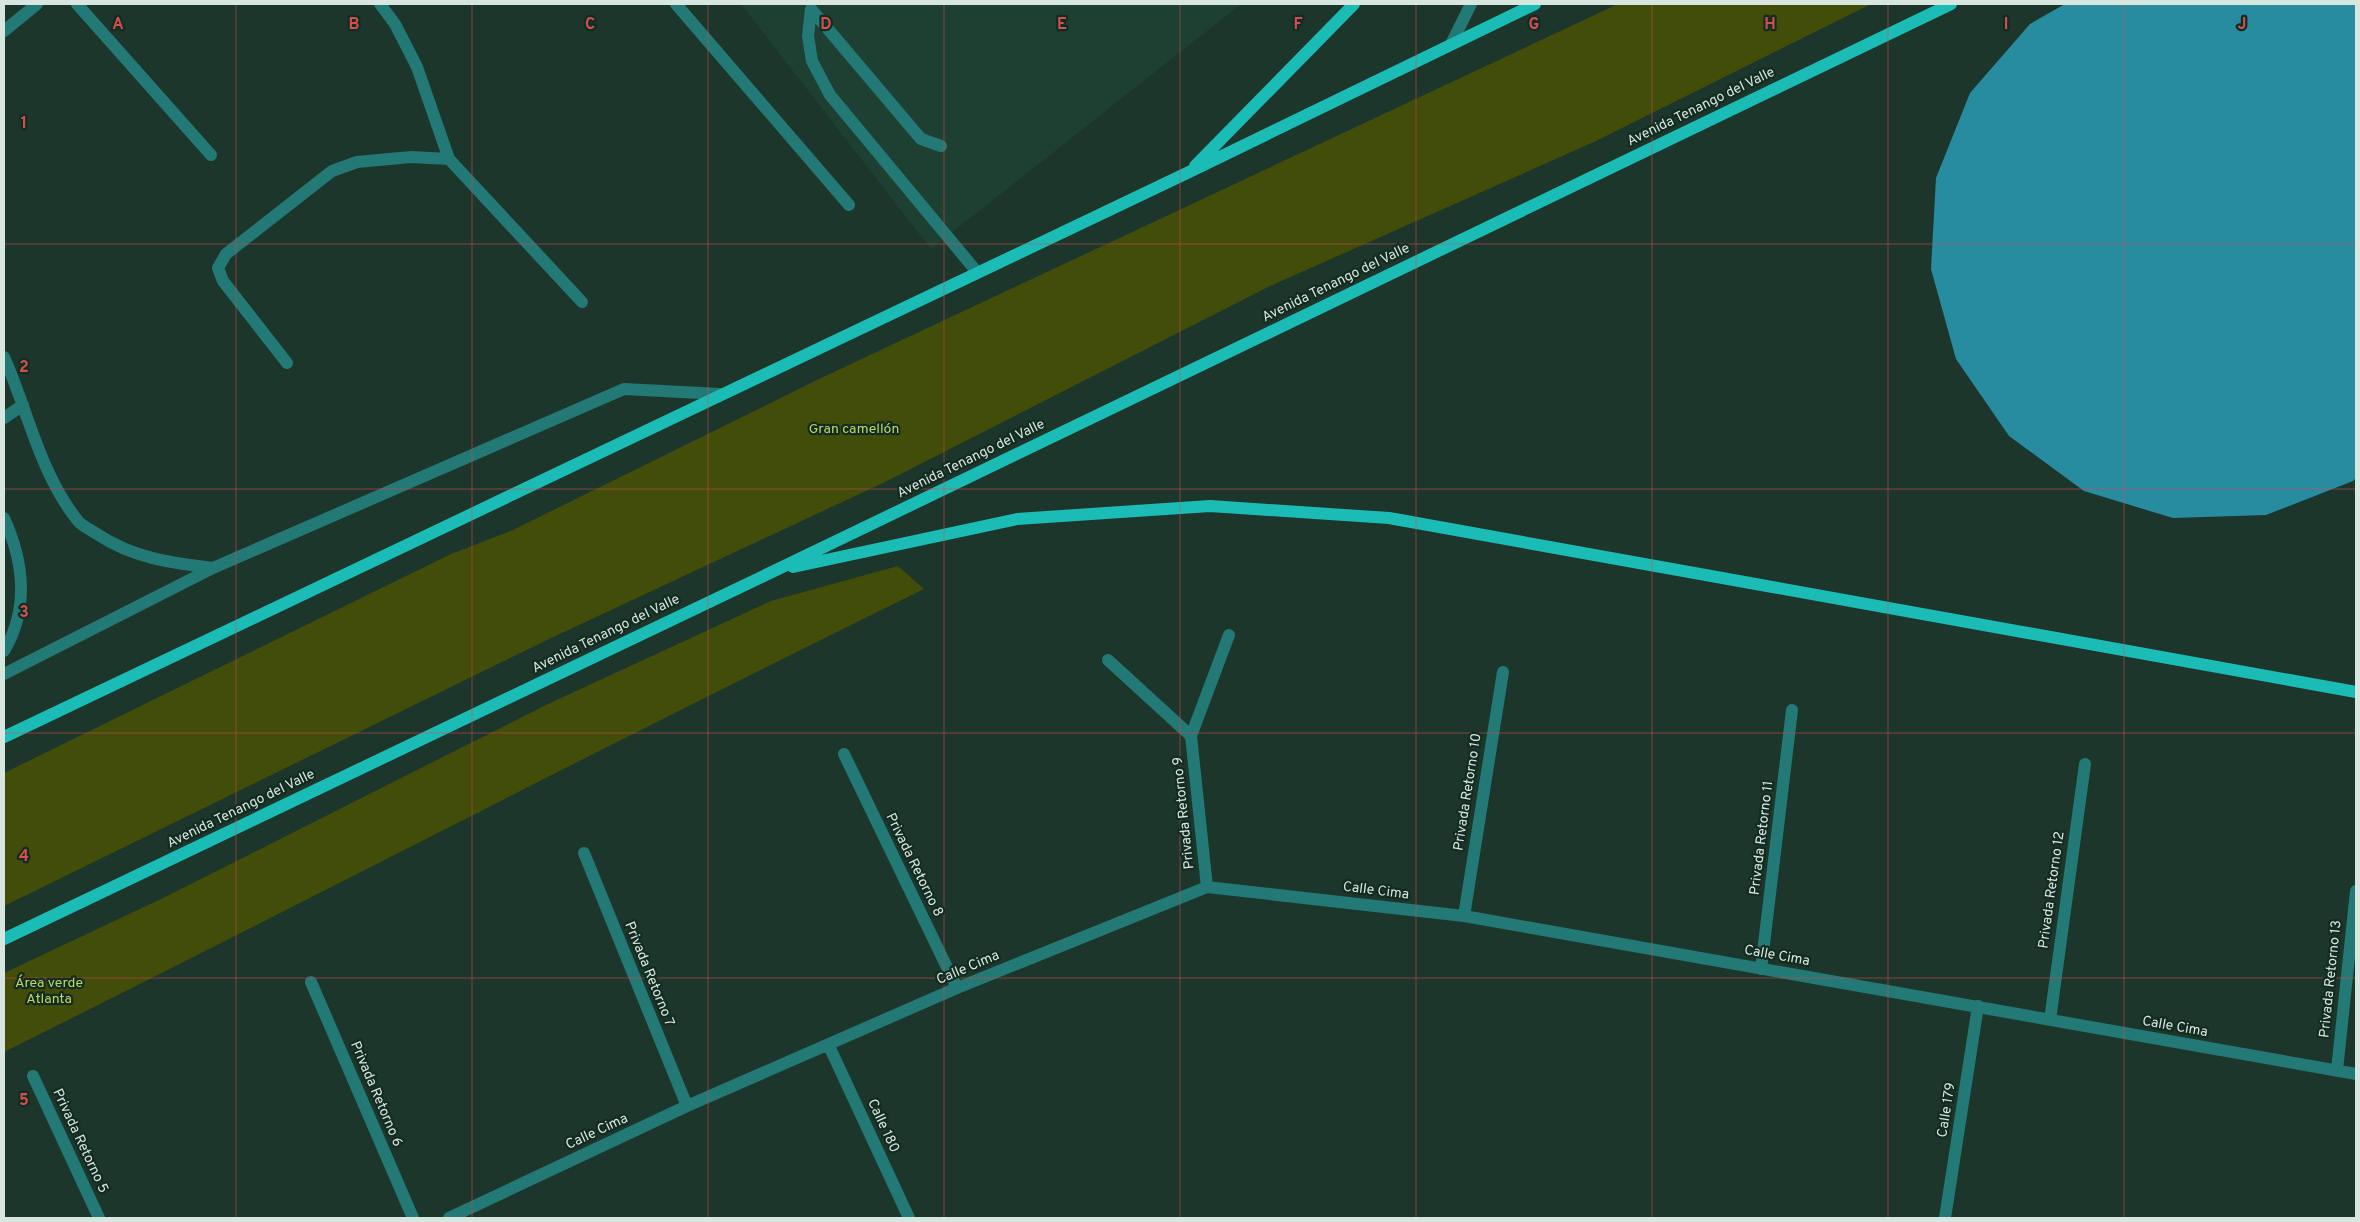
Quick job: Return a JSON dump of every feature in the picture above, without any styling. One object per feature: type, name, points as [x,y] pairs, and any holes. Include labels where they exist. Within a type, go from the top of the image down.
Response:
[{"type":"main road","points":[[1187,173],[1354,4]]},
{"type":"main road","points":[[4,737],[1187,173],[1535,4]]},
{"type":"main road","name":"Avenida Tenango del Valle","points":[[4,939],[774,571],[1951,4]]},
{"type":"main road","points":[[774,571],[1017,519],[1210,506],[1389,518],[2356,692]]},
{"type":"street","points":[[4,32],[37,4]]},
{"type":"street","points":[[77,4],[210,155]]},
{"type":"street","points":[[380,4],[395,24],[417,67],[449,159],[582,302]]},
{"type":"street","points":[[676,4],[850,205]]},
{"type":"street","points":[[1451,44],[1471,4]]},
{"type":"street","points":[[941,146],[921,139],[811,10],[808,36],[812,61],[830,95],[977,272]]},
{"type":"street","points":[[286,363],[223,281],[218,268],[226,254],[332,171],[357,162],[411,157],[449,159]]},
{"type":"street","points":[[4,357],[35,442],[50,473],[79,522],[108,541],[134,553],[162,562],[213,568]]},
{"type":"street","points":[[4,674],[213,568],[624,389],[720,394]]},
{"type":"street","points":[[4,418],[23,405]]},
{"type":"street","points":[[4,518],[17,555],[22,586],[21,610],[13,636],[4,651]]},
{"type":"street","name":"Privada Retorno 9","points":[[1207,887],[1191,736],[1229,636]]},
{"type":"street","points":[[1108,660],[1191,736]]},
{"type":"street","name":"Privada Retorno 10","points":[[1464,916],[1503,672]]},
{"type":"street","name":"Privada Retorno 11","points":[[1761,969],[1792,710]]},
{"type":"street","name":"Privada Retorno 8","points":[[844,754],[957,988]]},
{"type":"street","name":"Privada Retorno 12","points":[[2050,1020],[2085,764]]},
{"type":"street","name":"Privada Retorno 7","points":[[584,853],[687,1106]]},
{"type":"street","name":"Calle Cima","points":[[449,1218],[687,1106],[829,1046],[957,988],[1207,887],[1464,916],[2356,1074]]},
{"type":"street","name":"Privada Retorno 13","points":[[2336,1070],[2356,891]]},
{"type":"street","name":"Privada Retorno 6","points":[[311,982],[413,1218]]},
{"type":"street","name":"Calle 179","points":[[1945,1218],[1978,1006]]},
{"type":"street","name":"Calle 180","points":[[829,1046],[909,1218]]},
{"type":"street","name":"Privada Retorno 5","points":[[33,1076],[99,1218]]},
{"type":"shaded area","points":[[741,4],[1241,4],[931,249]]},
{"type":"green space","name":"Gran camellón","points":[[1618,4],[1871,4],[1596,141],[1268,287],[885,482],[549,639],[4,906],[4,773],[451,554],[513,530],[819,379]]},
{"type":"green space","name":"Área verde Atlanta","points":[[898,566],[924,589],[4,1052],[4,973],[161,899],[548,704],[771,601]]},
{"type":"water","points":[[2065,4],[2356,4],[2356,478],[2353,481],[2266,515],[2173,518],[2084,491],[2009,436],[1956,359],[1931,269],[1936,178],[1970,93],[2030,24]]}]
